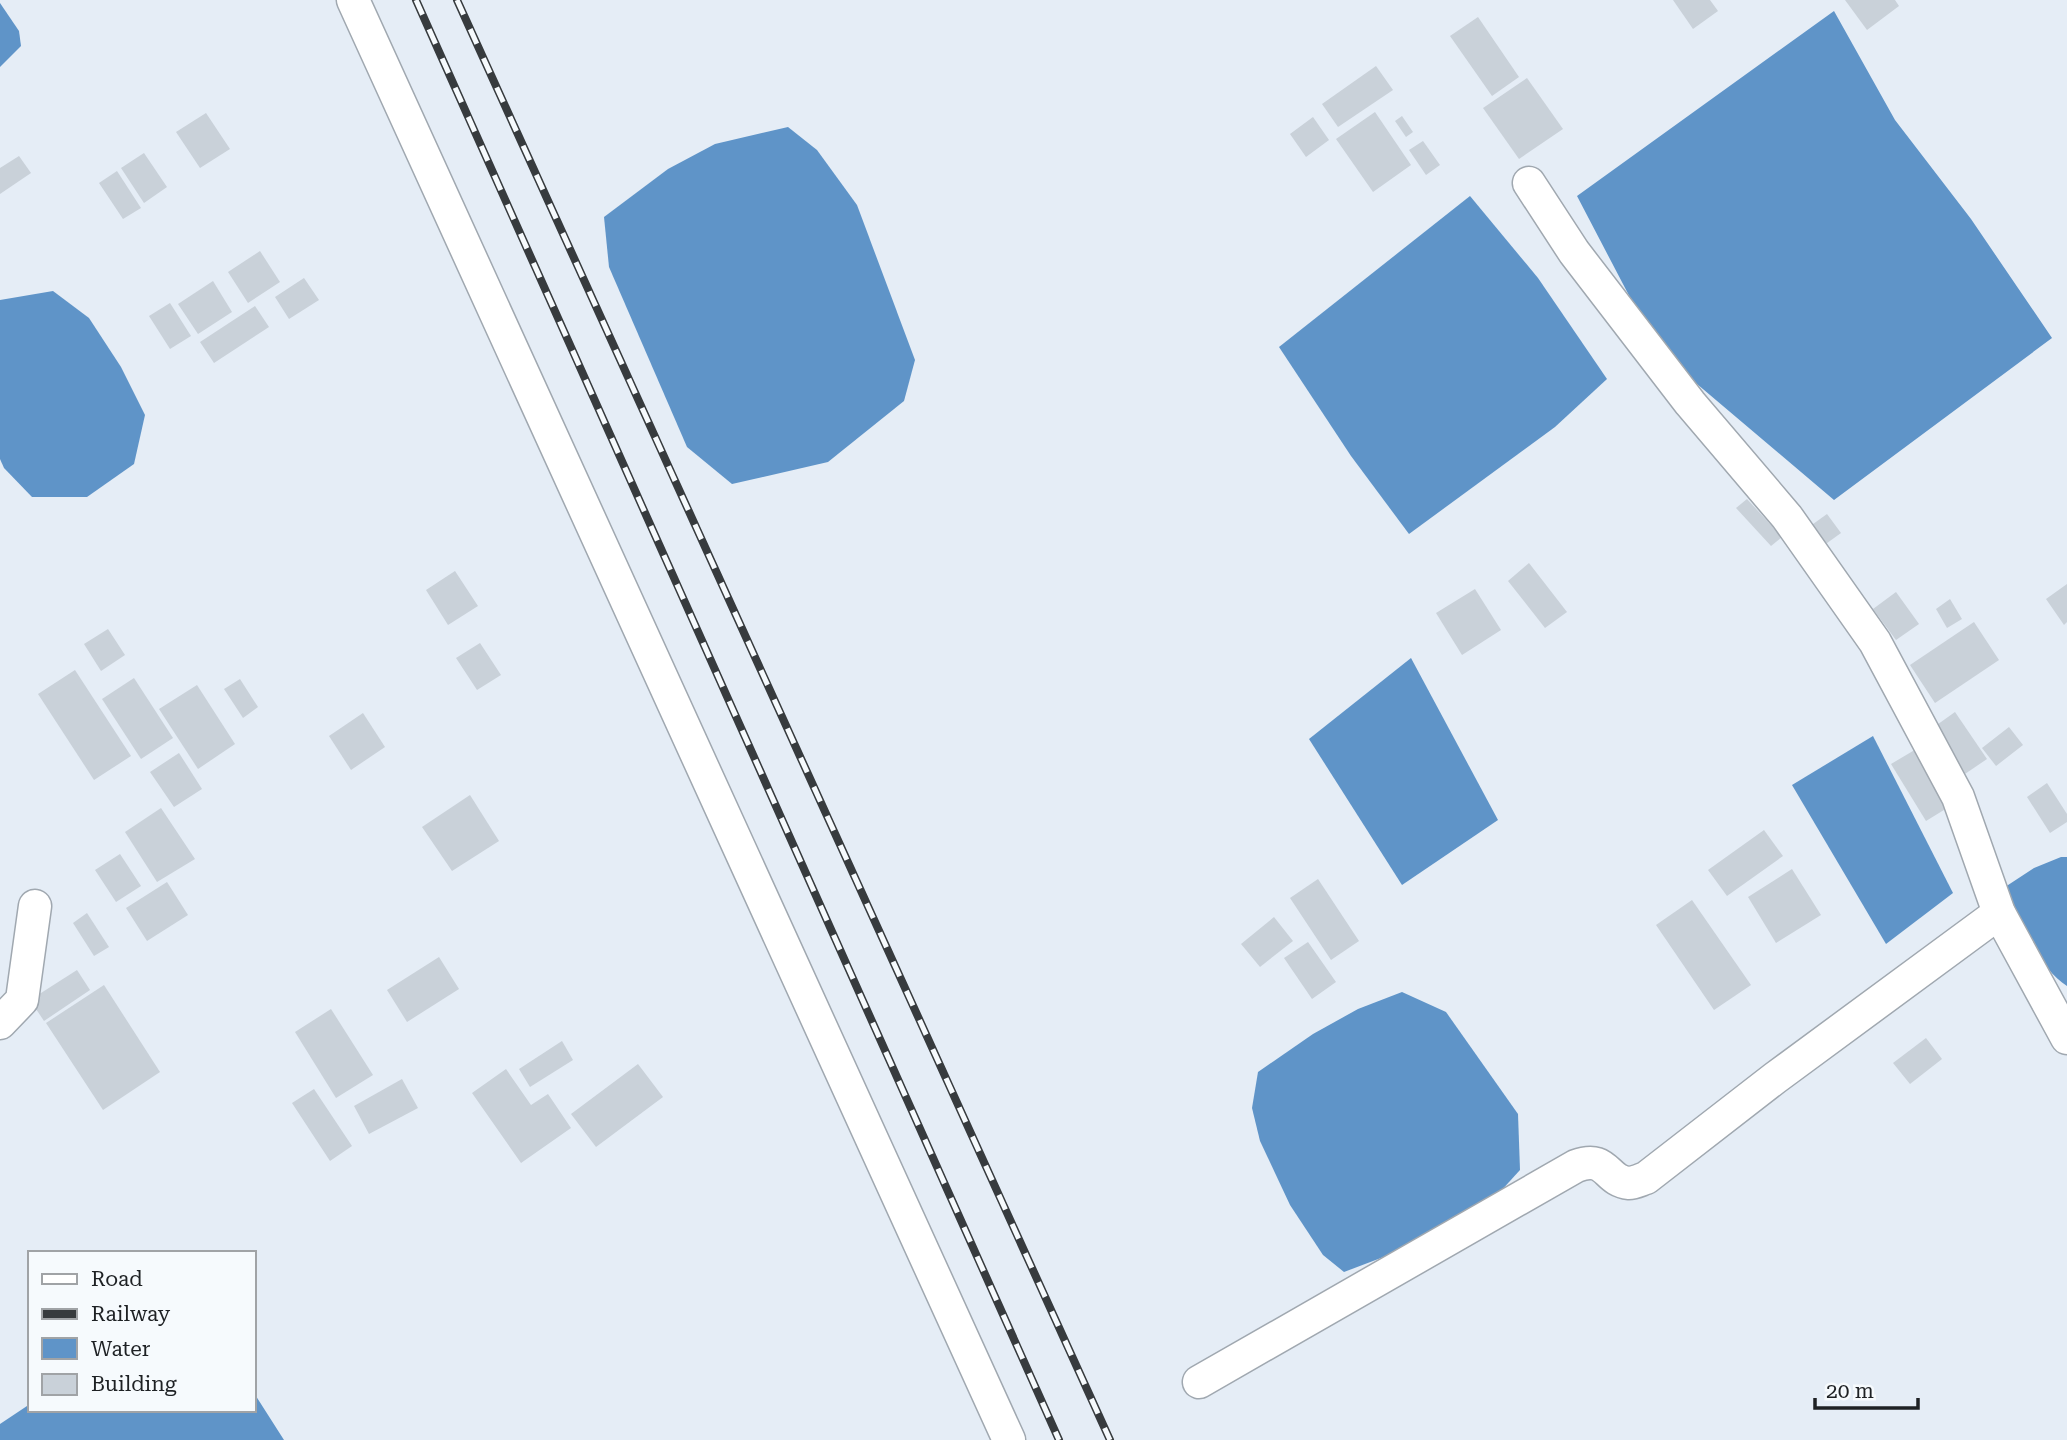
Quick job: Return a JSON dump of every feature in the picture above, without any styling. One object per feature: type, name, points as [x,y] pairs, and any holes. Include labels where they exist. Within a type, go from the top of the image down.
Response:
[{"type":"street","points":[[352,0],[1009,1440]]},
{"type":"street","points":[[1529,183],[1574,252],[1690,403],[1787,517],[1875,642],[1958,797],[1999,913],[2067,1038]]},
{"type":"street","points":[[0,1023],[22,1000],[35,906]]},
{"type":"street","points":[[1199,1382],[1576,1166],[1589,1161],[1602,1164],[1621,1181],[1631,1183],[1646,1178],[1774,1078],[1999,913]]},
{"type":"water","points":[[0,3],[19,31],[21,46],[0,67]]},
{"type":"water","points":[[1834,11],[1895,120],[1971,219],[2052,338],[1834,500],[1658,351],[1577,196]]},
{"type":"water","points":[[788,127],[817,150],[857,205],[915,360],[904,401],[828,462],[732,484],[687,447],[609,267],[604,217],[668,169],[715,144]]},
{"type":"water","points":[[1470,196],[1538,278],[1607,379],[1555,427],[1409,534],[1351,456],[1279,347]]},
{"type":"water","points":[[53,291],[89,318],[121,367],[145,415],[134,464],[87,497],[32,497],[4,468],[0,459],[0,300]]},
{"type":"water","points":[[1411,658],[1498,820],[1402,885],[1309,739]]},
{"type":"water","points":[[1873,736],[1953,893],[1886,944],[1792,785]]},
{"type":"water","points":[[2067,857],[2067,986],[2056,978],[2038,955],[2002,889],[2034,868]]},
{"type":"water","points":[[1402,992],[1446,1012],[1518,1114],[1520,1170],[1489,1204],[1402,1250],[1344,1272],[1323,1255],[1290,1205],[1260,1141],[1252,1108],[1258,1072],[1313,1034],[1358,1009]]},
{"type":"water","points":[[256,1396],[284,1440],[0,1440],[0,1424],[28,1405],[28,1412],[256,1412]]},
{"type":"building","points":[[1673,0],[1710,0],[1718,11],[1693,29]]},
{"type":"building","points":[[1845,0],[1895,0],[1899,6],[1867,30]]},
{"type":"building","points":[[1478,17],[1519,77],[1492,96],[1450,36]]},
{"type":"building","points":[[1376,66],[1393,90],[1338,127],[1322,104]]},
{"type":"building","points":[[1527,78],[1563,129],[1519,159],[1483,108]]},
{"type":"building","points":[[1375,112],[1411,165],[1373,192],[1336,139]]},
{"type":"building","points":[[206,113],[230,149],[200,168],[176,132]]},
{"type":"building","points":[[1402,116],[1413,132],[1406,137],[1395,121]]},
{"type":"building","points":[[1313,117],[1329,140],[1306,157],[1290,134]]},
{"type":"building","points":[[1423,141],[1440,165],[1426,175],[1409,150]]},
{"type":"building","points":[[144,153],[167,187],[144,203],[121,168]]},
{"type":"building","points":[[19,156],[31,173],[0,194],[0,168]]},
{"type":"building","points":[[117,171],[141,208],[123,219],[99,183]]},
{"type":"building","points":[[260,251],[280,282],[248,303],[228,272]]},
{"type":"building","points":[[304,278],[319,300],[289,319],[275,297]]},
{"type":"building","points":[[213,281],[232,312],[198,334],[178,304]]},
{"type":"building","points":[[170,303],[191,336],[170,349],[149,316]]},
{"type":"building","points":[[255,306],[269,327],[214,363],[200,342]]},
{"type":"building","points":[[1747,499],[1782,537],[1771,546],[1736,508]]},
{"type":"building","points":[[1827,514],[1841,533],[1816,551],[1802,532]]},
{"type":"building","points":[[1529,563],[1567,612],[1545,628],[1508,581]]},
{"type":"building","points":[[455,571],[478,606],[448,625],[426,590]]},
{"type":"building","points":[[2067,584],[2067,622],[2064,625],[2046,599]]},
{"type":"building","points":[[1475,589],[1501,630],[1462,655],[1436,613]]},
{"type":"building","points":[[1896,592],[1919,624],[1896,640],[1873,609]]},
{"type":"building","points":[[1950,599],[1962,619],[1947,628],[1936,609]]},
{"type":"building","points":[[1974,622],[1999,660],[1935,703],[1910,665]]},
{"type":"building","points":[[108,629],[125,655],[101,671],[84,644]]},
{"type":"building","points":[[480,643],[501,675],[477,690],[456,658]]},
{"type":"building","points":[[75,670],[131,756],[94,780],[38,694]]},
{"type":"building","points":[[134,678],[173,738],[141,759],[102,699]]},
{"type":"building","points":[[240,679],[258,707],[243,718],[224,689]]},
{"type":"building","points":[[197,685],[235,744],[198,769],[159,709]]},
{"type":"building","points":[[1955,712],[1987,759],[1959,778],[1927,732]]},
{"type":"building","points":[[363,713],[385,747],[351,770],[329,736]]},
{"type":"building","points":[[2009,727],[2023,745],[1996,766],[1982,748]]},
{"type":"building","points":[[1918,748],[1952,805],[1926,821],[1891,764]]},
{"type":"building","points":[[179,753],[202,789],[174,807],[150,772]]},
{"type":"building","points":[[2047,783],[2067,814],[2067,822],[2050,833],[2027,797]]},
{"type":"building","points":[[470,795],[499,841],[452,871],[422,827]]},
{"type":"building","points":[[161,808],[195,859],[157,882],[125,832]]},
{"type":"building","points":[[1764,830],[1783,856],[1727,896],[1708,870]]},
{"type":"building","points":[[120,854],[141,886],[116,902],[95,870]]},
{"type":"building","points":[[1792,869],[1821,915],[1776,943],[1748,897]]},
{"type":"building","points":[[1318,879],[1359,941],[1331,960],[1290,898]]},
{"type":"building","points":[[167,882],[188,915],[147,941],[126,908]]},
{"type":"building","points":[[1692,900],[1751,985],[1714,1010],[1656,925]]},
{"type":"building","points":[[87,913],[109,947],[94,956],[73,923]]},
{"type":"building","points":[[1274,917],[1293,941],[1260,967],[1241,944]]},
{"type":"building","points":[[1308,942],[1336,982],[1312,999],[1284,958]]},
{"type":"building","points":[[439,957],[459,989],[407,1022],[387,990]]},
{"type":"building","points":[[77,970],[90,990],[44,1021],[30,1000]]},
{"type":"building","points":[[104,985],[160,1072],[103,1110],[46,1023]]},
{"type":"building","points":[[331,1009],[373,1075],[336,1098],[295,1032]]},
{"type":"building","points":[[1926,1038],[1942,1059],[1910,1084],[1893,1063]]},
{"type":"building","points":[[562,1041],[573,1060],[530,1087],[519,1069]]},
{"type":"building","points":[[638,1064],[663,1097],[596,1147],[571,1114]]},
{"type":"building","points":[[506,1069],[531,1105],[548,1094],[571,1128],[521,1163],[472,1093]]},
{"type":"building","points":[[402,1079],[418,1108],[369,1134],[354,1106]]},
{"type":"building","points":[[314,1089],[352,1146],[330,1161],[292,1103]]},
{"type":"railway","points":[[416,0],[1059,1440]]},
{"type":"railway","points":[[457,0],[1110,1440]]}]
